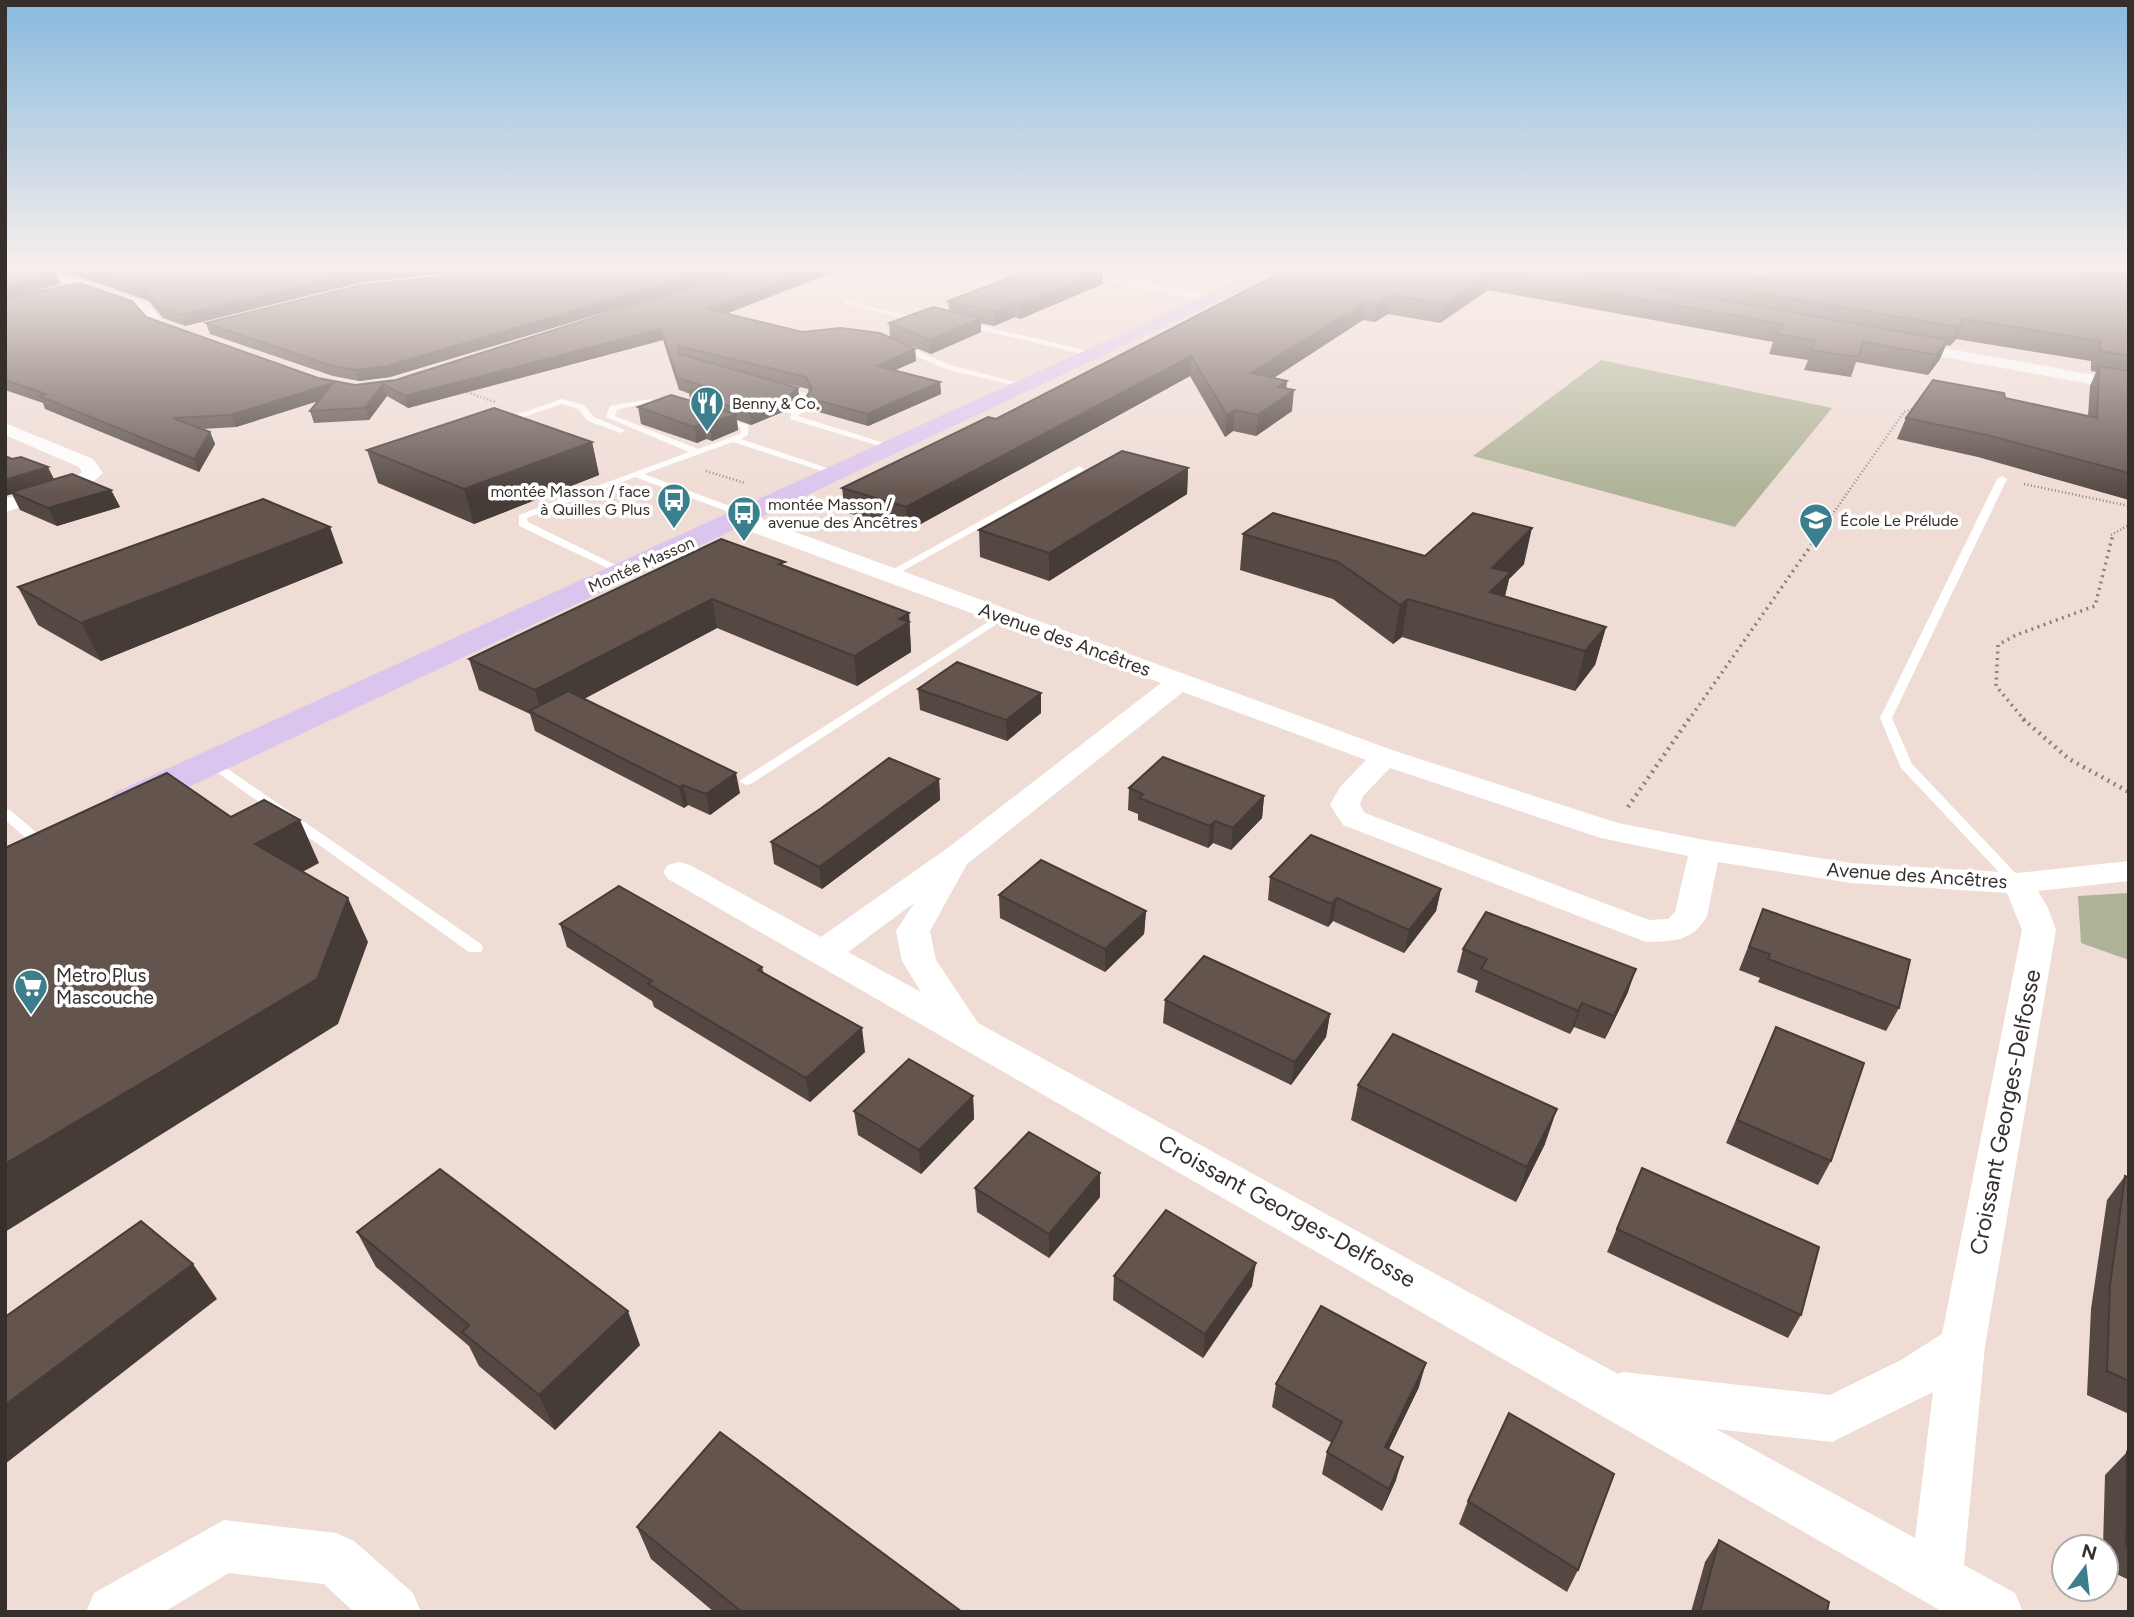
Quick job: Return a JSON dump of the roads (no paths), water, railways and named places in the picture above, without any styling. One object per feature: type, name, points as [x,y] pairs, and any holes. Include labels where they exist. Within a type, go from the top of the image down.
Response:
[{"type":"main road","name":"Montée Masson","points":[[100,813],[1114,345]]},
{"type":"main road","points":[[5,856],[50,835]]},
{"type":"street","points":[[1902,345],[2129,386]]},
{"type":"street","points":[[5,428],[86,463],[93,473],[80,483],[5,506]]},
{"type":"street","name":"Avenue des Ancêtres","points":[[748,516],[757,526],[1385,757],[1612,831],[1705,850],[1851,873],[2017,883],[2129,871]]},
{"type":"street","name":"Croissant Georges-Delfosse","points":[[824,952],[960,854],[1180,681]]},
{"type":"street","points":[[1385,757],[1350,793],[1345,805],[1354,819],[1646,932],[1677,930],[1690,915],[1705,850]]},
{"type":"street","name":"Croissant Georges-Delfosse","points":[[960,854],[913,932],[919,961],[964,1030]]},
{"type":"street","name":"Croissant Georges-Delfosse","points":[[679,872],[1996,1612]]},
{"type":"street","name":"Croissant Georges-Delfosse","points":[[1936,1577],[1962,1346],[2039,930],[2032,908],[2017,883]]},
{"type":"street","name":"Croissant Georges-Delfosse","points":[[1609,1393],[1832,1419],[1919,1376],[1962,1346]]},
{"type":"street","points":[[113,1612],[223,1546],[336,1559],[394,1612]]},
{"type":"lane","points":[[896,345],[948,367],[1025,386]]},
{"type":"lane","points":[[1054,345],[1094,355]]},
{"type":"lane","points":[[777,387],[804,394],[807,402],[795,412],[793,418],[893,447]]},
{"type":"lane","points":[[681,408],[656,400],[631,402],[613,408],[610,416],[693,454]]},
{"type":"lane","points":[[492,425],[562,401],[581,407],[591,419],[693,454]]},
{"type":"lane","points":[[622,572],[523,524],[522,517],[744,435],[745,427],[707,416]]},
{"type":"lane","points":[[733,439],[837,473]]},
{"type":"lane","points":[[888,575],[1079,469]]},
{"type":"lane","points":[[635,474],[748,516]]},
{"type":"lane","points":[[2002,479],[1886,718],[1906,765],[2017,883]]},
{"type":"lane","points":[[746,781],[1002,616]]},
{"type":"lane","points":[[212,762],[475,948]]},
{"type":"lane","points":[[5,813],[50,835]]},
{"type":"place","name":"Benny & Co.","points":[[707,433]]},
{"type":"place","name":"montée Masson / face à Quilles G Plus","points":[[674,530]]},
{"type":"place","name":"montée Masson / avenue des Ancêtres","points":[[744,543]]},
{"type":"place","name":"École Le Prélude","points":[[1816,550]]},
{"type":"place","name":"Metro Plus Mascouche","points":[[31,1016]]}]
